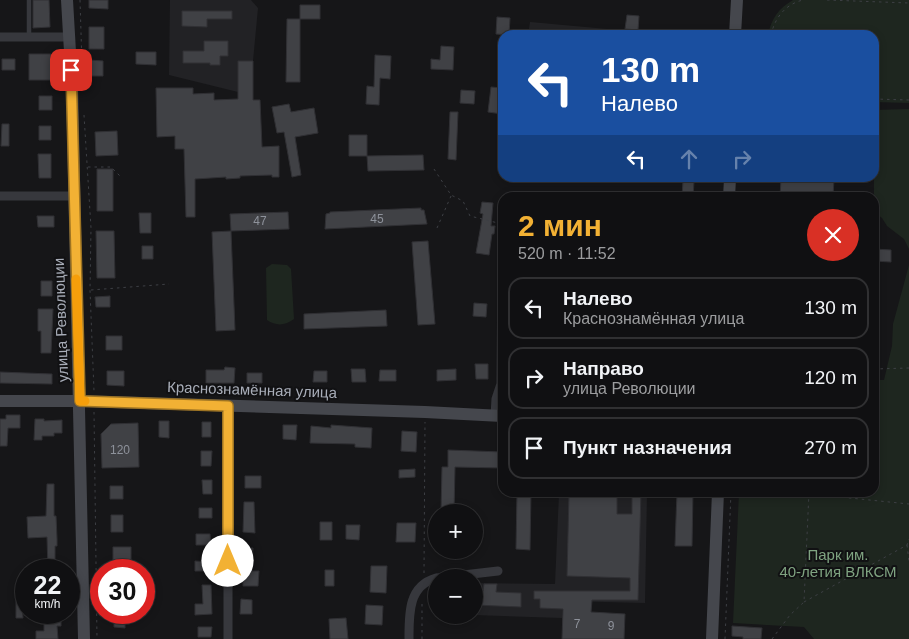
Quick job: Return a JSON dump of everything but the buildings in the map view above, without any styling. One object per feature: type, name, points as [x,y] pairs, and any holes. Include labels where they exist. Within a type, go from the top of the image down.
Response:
[{"type":"street","name":"улица Революции","points":[[67,0],[70,37],[80,401],[84,639]]},
{"type":"street","points":[[735,30],[736,0]]},
{"type":"street","points":[[0,37],[70,37]]},
{"type":"street","points":[[0,196],[74,196]]},
{"type":"street","points":[[498,393],[496,399],[498,410]]},
{"type":"street","name":"Краснознамённая улица","points":[[0,401],[94,401],[498,416]]},
{"type":"street","points":[[228,406],[228,639]]},
{"type":"street","points":[[712,639],[718,497]]},
{"type":"street","points":[[483,573],[498,571]]},
{"type":"street","points":[[409,639],[413,598],[423,584],[428,582]]},
{"type":"lane","points":[[29,0],[29,37]]},
{"type":"path","points":[[80,0],[82,66]]},
{"type":"path","points":[[772,30],[775,21],[780,14],[793,3],[804,0]]},
{"type":"path","points":[[826,0],[909,3]]},
{"type":"path","points":[[879,99],[909,100]]},
{"type":"path","points":[[84,111],[91,228],[90,290],[94,401],[97,639]]},
{"type":"path","points":[[87,167],[111,167],[120,176]]},
{"type":"path","points":[[434,169],[451,195],[463,201],[470,216],[498,223]]},
{"type":"path","points":[[437,228],[451,195]]},
{"type":"path","points":[[90,290],[169,284]]},
{"type":"path","points":[[879,369],[909,368]]},
{"type":"path","points":[[422,639],[426,546],[426,412]]},
{"type":"path","points":[[725,639],[731,497]]},
{"type":"path","points":[[804,602],[809,497]]},
{"type":"path","points":[[845,497],[909,504]]},
{"type":"path","points":[[909,539],[907,545],[909,560]]},
{"type":"path","points":[[772,639],[790,615],[804,602],[907,545]]},
{"type":"shaded area","points":[[170,0],[251,0],[258,8],[253,61],[253,92],[238,92],[169,75]]},
{"type":"shaded area","points":[[530,22],[618,30],[529,30]]},
{"type":"shaded area","points":[[559,497],[647,497],[645,603],[563,601],[562,618],[483,615],[483,583],[555,584]]},
{"type":"green space","points":[[793,0],[909,0],[909,103],[879,102],[879,30],[769,30],[776,14]]},
{"type":"green space","points":[[909,109],[909,249],[904,239],[887,226],[879,216],[879,192],[874,192],[874,182],[879,182],[879,110]]},
{"type":"green space","points":[[272,264],[287,265],[291,269],[294,319],[284,324],[277,324],[267,320],[266,268]]},
{"type":"green space","name":"Парк им. 40-летия ВЛКСМ","points":[[909,265],[909,639],[814,639],[804,627],[733,623],[739,497],[879,497],[879,380],[884,380],[892,346],[893,324]]},
{"type":"slow traffic","points":[[76,279],[80,401],[85,401]]},
{"type":"route","points":[[71,70],[80,401],[228,406],[228,561]]}]
